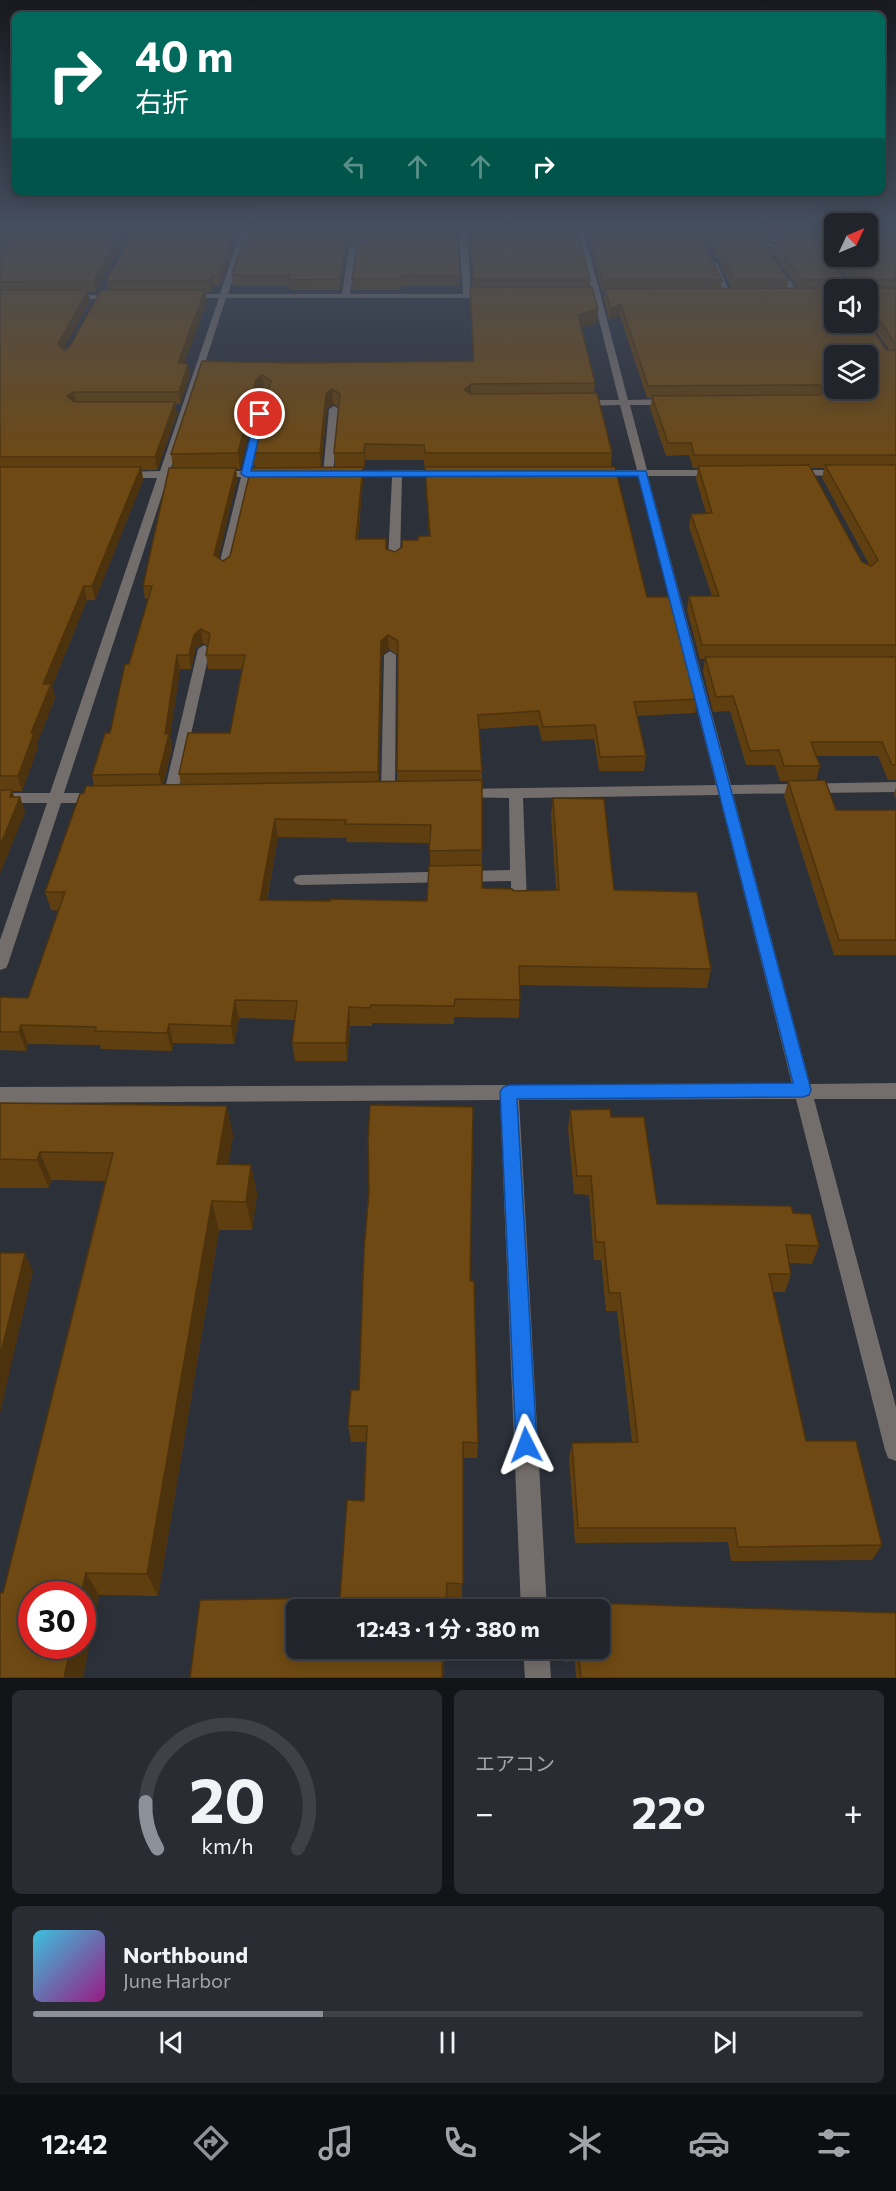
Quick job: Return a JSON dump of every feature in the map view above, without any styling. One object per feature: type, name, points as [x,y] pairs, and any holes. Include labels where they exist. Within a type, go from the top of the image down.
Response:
[{"type":"street","points":[[0,964],[162,474],[178,409],[218,306]]},
{"type":"street","points":[[599,306],[642,473],[699,665],[726,791],[896,1450]]},
{"type":"street","points":[[224,569],[265,394]]},
{"type":"street","points":[[565,403],[680,402]]},
{"type":"street","points":[[328,474],[334,409]]},
{"type":"street","points":[[316,474],[456,473]]},
{"type":"street","points":[[584,473],[732,473]]},
{"type":"street","points":[[789,473],[814,478],[854,473]]},
{"type":"street","points":[[116,475],[198,474]]},
{"type":"street","points":[[210,474],[281,474]]},
{"type":"street","points":[[394,560],[397,474]]},
{"type":"street","points":[[170,797],[204,649]]},
{"type":"street","points":[[388,795],[390,655]]},
{"type":"street","points":[[446,794],[896,787]]},
{"type":"street","points":[[516,793],[519,903]]},
{"type":"street","points":[[0,798],[112,798]]},
{"type":"street","points":[[301,880],[518,875]]},
{"type":"street","points":[[0,1095],[896,1091]]},
{"type":"street","points":[[509,1092],[533,1599]]},
{"type":"street","points":[[537,1659],[538,1678]]},
{"type":"building","points":[[0,306],[79,306],[58,344],[64,351],[70,346],[92,306],[199,306],[178,363],[188,364],[179,392],[74,392],[67,396],[74,402],[175,402],[155,457],[0,457]]},
{"type":"building","points":[[471,306],[597,306],[598,309],[578,315],[595,383],[471,384],[464,390],[471,394],[597,393],[612,453],[425,453],[424,445],[365,444],[364,453],[334,453],[340,394],[332,389],[326,394],[320,453],[253,453],[271,381],[262,375],[256,380],[238,453],[171,454],[202,361],[295,363],[474,361]]},
{"type":"building","points":[[621,306],[824,306],[824,333],[875,333],[886,350],[894,351],[896,347],[896,455],[694,455],[691,443],[668,443],[652,396],[819,395],[824,391],[824,399],[878,399],[878,345],[824,345],[824,388],[819,385],[648,386]]},
{"type":"building","points":[[878,306],[896,306],[896,344],[878,318]]},
{"type":"building","points":[[809,465],[862,562],[871,566],[878,560],[825,465],[896,465],[896,645],[702,645],[689,596],[719,596],[691,514],[712,513],[698,466]]},
{"type":"building","points":[[0,467],[141,467],[92,586],[84,586],[43,684],[51,684],[31,733],[34,733],[18,776],[0,776]]},
{"type":"building","points":[[363,467],[356,539],[386,539],[386,549],[395,552],[402,547],[402,540],[418,540],[419,536],[430,536],[425,467],[615,467],[647,597],[671,597],[698,699],[634,702],[646,756],[600,757],[595,725],[543,727],[539,711],[478,715],[482,771],[397,771],[398,641],[388,635],[381,641],[378,772],[179,774],[188,733],[230,733],[245,655],[206,655],[210,634],[201,629],[194,635],[189,655],[177,655],[165,734],[169,733],[159,774],[92,775],[105,733],[110,733],[125,664],[129,664],[152,586],[143,586],[169,468],[236,468],[214,555],[223,561],[230,556],[251,468]]},
{"type":"building","points":[[705,657],[896,657],[896,765],[892,765],[882,742],[811,742],[820,766],[784,766],[779,750],[750,751],[733,696],[716,697]]},
{"type":"building","points":[[482,780],[482,850],[429,851],[431,825],[345,824],[346,820],[275,819],[260,900],[427,901],[429,866],[482,865],[482,888],[512,889],[514,891],[559,890],[553,798],[604,799],[614,890],[697,892],[711,969],[519,966],[520,1000],[455,999],[454,1006],[349,1007],[346,1043],[292,1043],[297,1001],[235,1000],[231,1026],[169,1024],[167,1033],[95,1031],[96,1027],[21,1025],[19,1032],[0,1032],[0,997],[28,998],[65,892],[45,892],[80,794],[84,793],[86,786]]},
{"type":"building","points":[[825,780],[836,810],[896,810],[896,940],[839,940],[788,781]]},
{"type":"building","points":[[0,790],[12,790],[10,797],[20,797],[0,846]]},
{"type":"building","points":[[0,1103],[227,1106],[217,1164],[251,1165],[246,1202],[212,1201],[147,1574],[86,1573],[84,1581],[18,1581],[18,1659],[68,1659],[64,1678],[0,1678],[0,1593],[3,1593],[113,1153],[40,1152],[37,1160],[0,1159]]},
{"type":"building","points":[[370,1105],[473,1107],[470,1281],[474,1281],[478,1443],[463,1442],[463,1584],[447,1583],[446,1599],[286,1599],[286,1659],[443,1659],[442,1678],[190,1678],[200,1600],[340,1598],[347,1500],[364,1501],[367,1426],[348,1426],[351,1390],[359,1390],[364,1251],[369,1191]]},
{"type":"building","points":[[610,1109],[611,1117],[644,1117],[657,1204],[791,1206],[793,1213],[811,1214],[819,1246],[786,1245],[791,1274],[769,1274],[806,1441],[856,1441],[882,1545],[738,1547],[735,1528],[578,1528],[572,1443],[638,1442],[620,1293],[609,1293],[604,1242],[596,1242],[591,1176],[577,1176],[570,1110]]},
{"type":"building","points":[[0,1253],[25,1253],[0,1357]]},
{"type":"building","points":[[610,1604],[896,1613],[896,1678],[581,1678],[579,1659],[610,1659]]},
{"type":"route","points":[[260,414],[246,474],[642,473],[732,814],[803,1090],[509,1092],[526,1445]]}]
